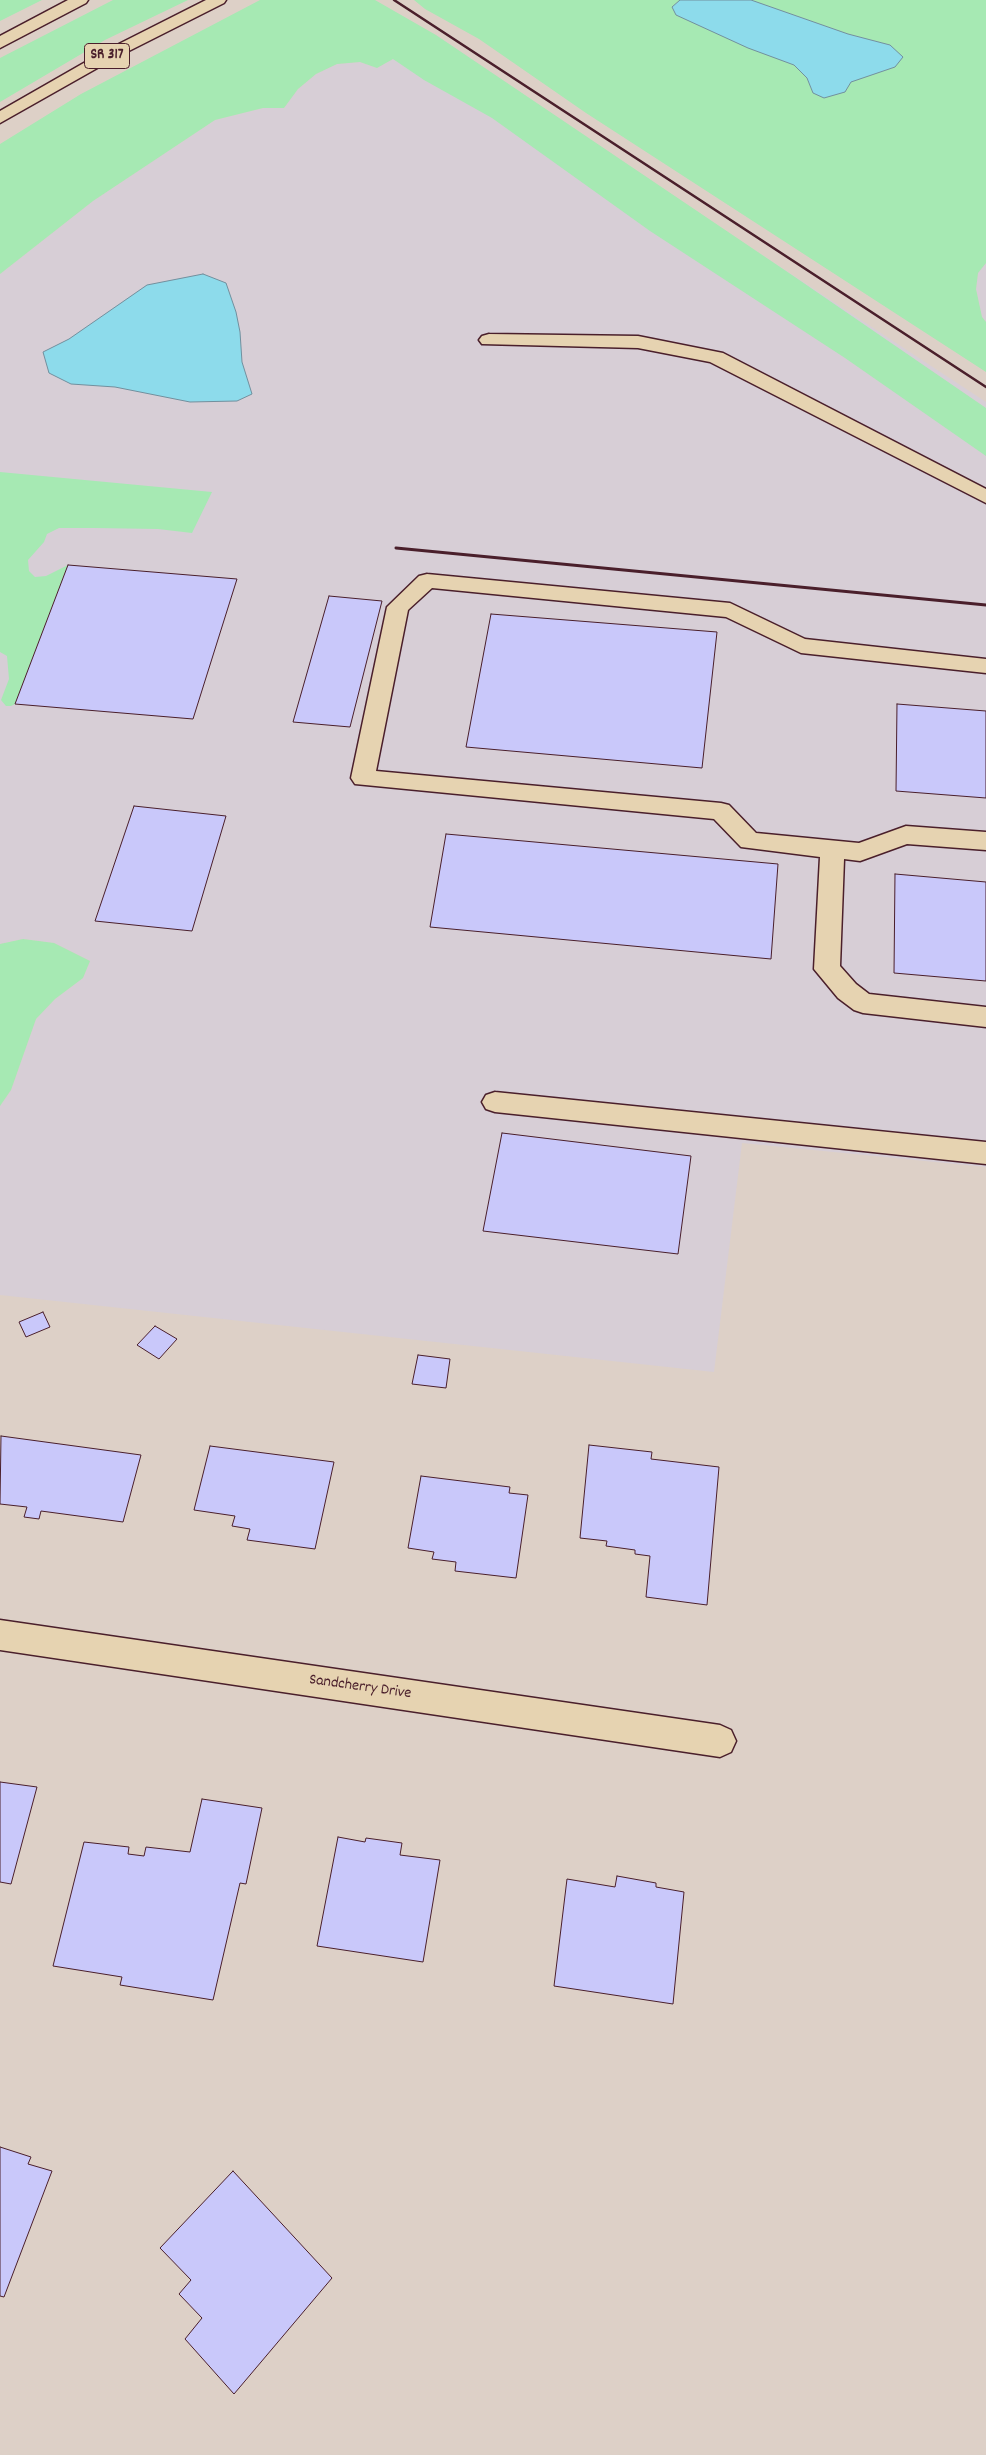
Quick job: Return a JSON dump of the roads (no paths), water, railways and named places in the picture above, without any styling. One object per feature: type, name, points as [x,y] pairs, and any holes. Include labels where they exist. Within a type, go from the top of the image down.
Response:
[{"type":"main road","points":[[0,43],[80,0]]},
{"type":"main road","name":"SR 317","points":[[0,118],[109,55],[218,0]]},
{"type":"main road","points":[[489,340],[638,342],[716,357],[986,497]]},
{"type":"main road","points":[[986,666],[801,646],[730,610],[427,581],[398,607],[363,778],[721,811],[749,841],[860,852],[906,836],[986,841]]},
{"type":"main road","points":[[832,849],[827,968],[847,992],[863,1003],[986,1017]]},
{"type":"main road","points":[[495,1102],[986,1153]]},
{"type":"main road","name":"Sandcherry Drive","points":[[0,1635],[720,1741]]},
{"type":"water","points":[[680,0],[751,0],[848,34],[890,45],[903,57],[895,67],[851,82],[845,92],[824,98],[813,93],[807,78],[794,65],[748,48],[676,15],[672,7]]},
{"type":"water","points":[[203,274],[226,283],[236,312],[240,332],[242,362],[252,394],[237,401],[190,402],[115,387],[71,384],[49,373],[43,352],[69,339],[147,285]]},
{"type":"railway","points":[[394,0],[986,387]]},
{"type":"railway","points":[[396,548],[986,605]]}]
